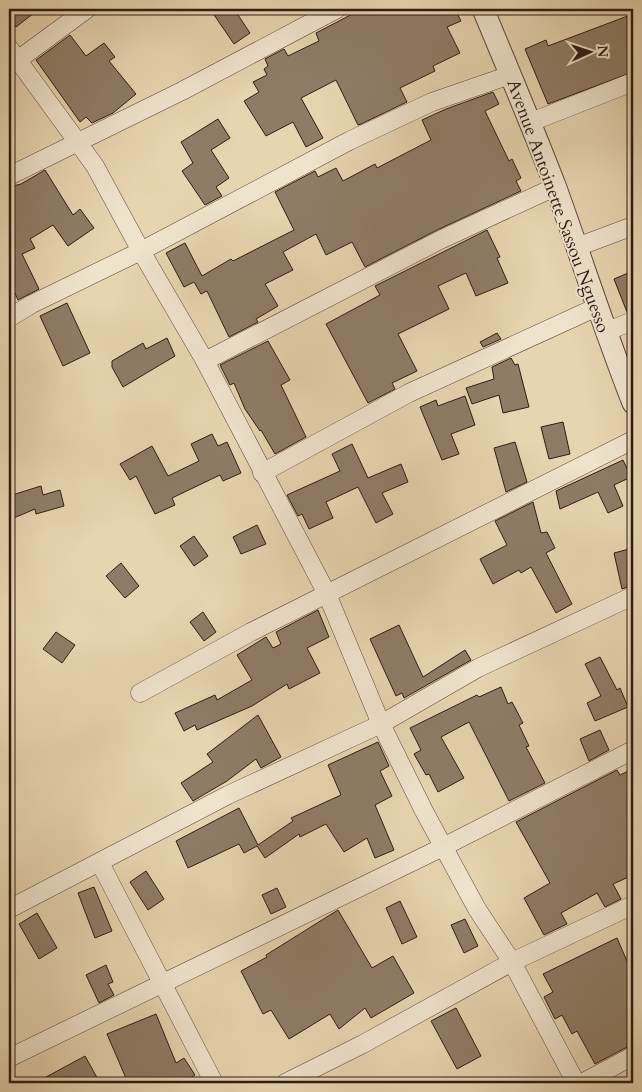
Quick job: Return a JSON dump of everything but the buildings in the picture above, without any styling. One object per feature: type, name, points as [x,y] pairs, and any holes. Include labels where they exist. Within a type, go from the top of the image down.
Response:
[{"type":"street","points":[[86,9],[14,53],[96,166],[141,250],[205,361],[327,594],[381,724],[443,847],[477,909],[512,962],[576,1083]]},
{"type":"street","points":[[9,176],[182,91],[304,16],[337,9]]},
{"type":"street","name":"Avenue Antoinette Sassou Nguesso","points":[[483,9],[531,122],[577,247],[605,332],[633,403]]},
{"type":"street","points":[[9,318],[32,304],[141,250],[349,140],[432,102],[510,75]]},
{"type":"street","points":[[531,122],[633,82]]},
{"type":"street","points":[[205,361],[442,239],[555,187]]},
{"type":"street","points":[[577,247],[633,226]]},
{"type":"street","points":[[262,473],[409,393],[597,307]]},
{"type":"street","points":[[605,332],[633,321]]},
{"type":"street","points":[[140,693],[327,594],[633,440]]},
{"type":"street","points":[[9,909],[228,796],[381,724],[478,668],[633,596]]},
{"type":"street","points":[[9,1058],[443,847],[633,750]]},
{"type":"street","points":[[100,863],[214,1083]]},
{"type":"street","points":[[285,1083],[363,1044],[512,962],[633,905]]},
{"type":"street","points":[[582,1083],[633,1056]]}]
